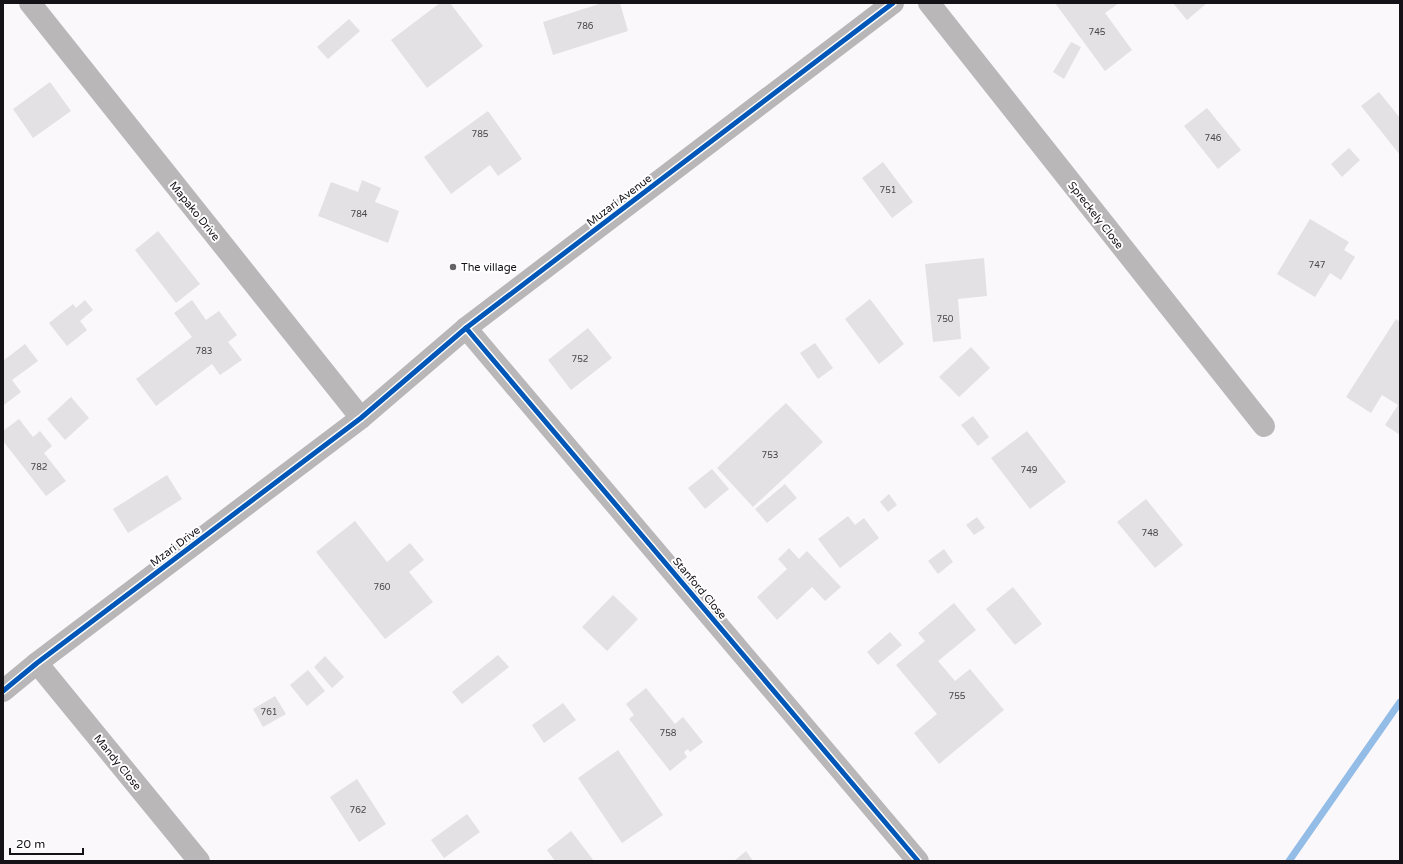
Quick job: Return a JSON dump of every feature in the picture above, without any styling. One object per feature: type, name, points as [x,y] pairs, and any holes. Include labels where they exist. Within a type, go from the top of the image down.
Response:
[{"type":"street","name":"Mapako Drive","points":[[30,3],[360,418]]},
{"type":"street","name":"Muzari Avenue","points":[[360,418],[466,328],[893,3]]},
{"type":"street","name":"Spreckely Close","points":[[929,3],[1264,426]]},
{"type":"street","name":"Stanford Close","points":[[466,328],[918,861]]},
{"type":"street","name":"Mzari Drive","points":[[3,691],[37,663],[360,418]]},
{"type":"street","name":"Mandy Close","points":[[37,663],[199,861]]},
{"type":"building","points":[[440,3],[450,3],[483,46],[427,88],[391,40]]},
{"type":"building","points":[[602,3],[620,3],[628,31],[553,55],[543,22]]},
{"type":"building","points":[[1055,3],[1119,3],[1105,13],[1132,50],[1105,71]]},
{"type":"building","points":[[1173,3],[1207,3],[1187,20]]},
{"type":"building","points":[[349,19],[360,31],[328,59],[317,47]]},
{"type":"building","points":[[1071,42],[1081,47],[1064,79],[1053,72]]},
{"type":"building","points":[[50,82],[71,111],[33,138],[13,109]]},
{"type":"building","points":[[1379,92],[1400,118],[1400,155],[1361,106]]},
{"type":"building","points":[[1207,108],[1241,150],[1218,169],[1184,126]]},
{"type":"building","points":[[488,111],[522,159],[498,176],[490,165],[451,194],[424,157]]},
{"type":"building","points":[[1349,148],[1360,160],[1342,177],[1331,164]]},
{"type":"building","points":[[883,162],[913,202],[892,218],[862,178]]},
{"type":"building","points":[[362,180],[381,188],[375,202],[399,211],[388,243],[318,216],[331,182],[358,192]]},
{"type":"building","points":[[1310,219],[1349,242],[1344,250],[1355,257],[1341,280],[1330,273],[1315,297],[1277,274]]},
{"type":"building","points":[[158,231],[200,284],[176,303],[135,250]]},
{"type":"building","points":[[984,258],[987,296],[958,299],[961,339],[933,342],[925,264]]},
{"type":"building","points":[[870,299],[904,344],[879,364],[845,319]]},
{"type":"building","points":[[85,300],[93,310],[80,321],[87,330],[67,346],[49,323],[73,304],[76,308]]},
{"type":"building","points":[[192,300],[206,320],[219,311],[237,335],[228,342],[242,360],[220,375],[212,364],[156,406],[136,379],[192,337],[174,313]]},
{"type":"building","points":[[1396,319],[1400,322],[1400,435],[1385,425],[1398,405],[1382,395],[1371,413],[1346,397]]},
{"type":"building","points":[[588,328],[612,358],[571,390],[548,360]]},
{"type":"building","points":[[815,343],[833,368],[818,379],[800,353]]},
{"type":"building","points":[[25,344],[38,361],[12,380],[21,392],[4,405],[3,361]]},
{"type":"building","points":[[971,347],[990,368],[959,397],[939,377]]},
{"type":"building","points":[[71,397],[89,418],[65,440],[47,419]]},
{"type":"building","points":[[786,403],[823,442],[753,507],[717,468]]},
{"type":"building","points":[[973,416],[989,437],[978,446],[961,425]]},
{"type":"building","points":[[19,419],[33,437],[40,431],[52,446],[44,453],[66,481],[46,496],[3,441],[3,431]]},
{"type":"building","points":[[1027,431],[1066,482],[1030,509],[991,458]]},
{"type":"building","points":[[712,469],[729,489],[705,509],[688,488]]},
{"type":"building","points":[[167,475],[182,499],[128,533],[113,509]]},
{"type":"building","points":[[785,484],[797,498],[767,523],[755,509]]},
{"type":"building","points":[[889,494],[897,505],[888,512],[880,502]]},
{"type":"building","points":[[1146,499],[1183,545],[1155,568],[1117,522]]},
{"type":"building","points":[[848,516],[855,525],[864,518],[879,538],[840,568],[818,539]]},
{"type":"building","points":[[977,517],[985,528],[974,535],[966,525]]},
{"type":"building","points":[[355,521],[387,562],[410,543],[424,560],[409,572],[433,602],[385,639],[316,552]]},
{"type":"building","points":[[789,548],[799,559],[807,551],[841,587],[825,601],[812,587],[777,620],[757,597],[787,569],[778,559]]},
{"type":"building","points":[[944,549],[953,562],[938,574],[928,561]]},
{"type":"building","points":[[1013,587],[1042,624],[1015,645],[986,609]]},
{"type":"building","points":[[613,595],[638,619],[607,651],[582,627]]},
{"type":"building","points":[[954,603],[976,630],[938,661],[955,681],[970,669],[1004,710],[939,764],[914,733],[937,714],[896,665],[925,641],[918,633]]},
{"type":"building","points":[[890,632],[902,645],[878,665],[867,652]]},
{"type":"building","points":[[498,655],[509,667],[462,704],[452,692]]},
{"type":"building","points":[[325,656],[344,677],[332,688],[314,667]]},
{"type":"building","points":[[308,670],[325,691],[307,706],[290,685]]},
{"type":"building","points":[[646,688],[675,724],[683,717],[703,742],[690,752],[688,749],[684,752],[687,757],[670,771],[629,719],[634,715],[626,704]]},
{"type":"building","points":[[275,696],[286,714],[263,727],[253,709]]},
{"type":"building","points":[[563,703],[576,720],[544,743],[532,725]]},
{"type":"building","points":[[618,750],[663,815],[622,843],[578,778]]},
{"type":"building","points":[[357,779],[386,824],[359,842],[330,797]]},
{"type":"building","points":[[467,814],[480,832],[444,858],[431,840]]},
{"type":"building","points":[[571,831],[594,861],[555,861],[547,850]]},
{"type":"building","points":[[746,851],[753,861],[734,861]]},
{"type":"waterway","points":[[1289,861],[1400,702]]},
{"type":"cycle path","points":[[3,691],[37,663],[361,418],[466,328],[893,3]]},
{"type":"cycle path","points":[[466,328],[918,861]]},
{"type":"place","name":"The village","points":[[453,267]]}]
